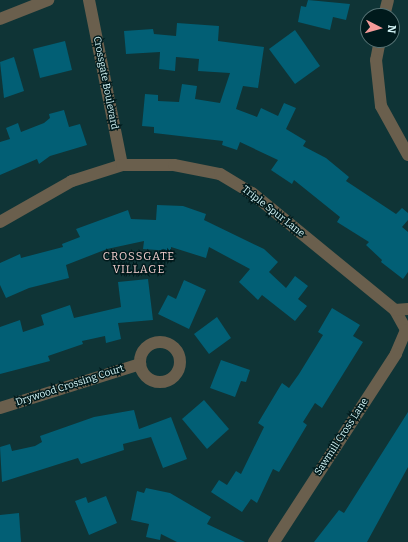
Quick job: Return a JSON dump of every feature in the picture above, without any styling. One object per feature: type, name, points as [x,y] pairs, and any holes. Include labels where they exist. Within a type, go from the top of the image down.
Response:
[{"type":"street","points":[[0,18],[48,0]]},
{"type":"street","name":"Crossgate Boulevard","points":[[89,0],[122,165]]},
{"type":"street","points":[[378,48],[376,60],[380,106],[408,155]]},
{"type":"street","name":"Triple Spur Lane","points":[[0,222],[72,182],[122,165],[174,165],[220,174],[252,193],[395,310],[406,330]]},
{"type":"street","points":[[395,310],[408,309]]},
{"type":"street","name":"Sawmill Cross Lane","points":[[274,542],[404,345],[406,330]]},
{"type":"street","name":"Drywood Crossing Court","points":[[0,408],[140,364]]},
{"type":"building","points":[[308,0],[350,4],[346,20],[333,17],[330,30],[298,22],[301,6],[306,7]]},
{"type":"building","points":[[177,23],[219,26],[218,41],[264,47],[258,88],[243,86],[236,109],[257,117],[261,108],[278,116],[284,103],[296,108],[286,129],[306,141],[303,146],[326,158],[349,177],[346,181],[396,214],[402,208],[408,213],[408,220],[402,227],[408,232],[408,272],[403,279],[381,262],[382,260],[366,245],[369,242],[337,222],[340,217],[294,180],[292,184],[271,170],[278,160],[240,142],[237,150],[222,145],[223,141],[154,133],[154,127],[142,126],[145,94],[158,95],[158,101],[179,102],[182,84],[197,86],[195,99],[220,103],[230,73],[198,71],[199,59],[176,57],[175,71],[159,69],[160,52],[126,54],[124,31],[153,29],[154,34],[176,36]]},
{"type":"building","points":[[295,30],[320,66],[295,84],[269,49]]},
{"type":"building","points":[[65,41],[72,70],[40,78],[33,49]]},
{"type":"building","points":[[14,57],[24,91],[4,98],[0,62]]},
{"type":"building","points":[[64,110],[69,127],[80,124],[87,145],[50,156],[39,164],[37,159],[0,175],[0,142],[10,139],[6,128],[18,123],[21,132],[44,123],[50,118],[49,114]]},
{"type":"building","points":[[157,205],[183,206],[206,214],[204,220],[264,249],[278,262],[269,272],[286,288],[295,276],[308,286],[298,299],[307,306],[295,321],[262,295],[258,300],[239,282],[250,269],[209,247],[206,258],[171,247],[171,251],[143,249],[144,241],[107,249],[66,265],[69,278],[29,288],[6,298],[0,285],[0,263],[20,254],[21,258],[63,247],[62,244],[80,237],[76,229],[128,210],[131,219],[156,220]]},
{"type":"building","points":[[148,279],[153,320],[118,323],[121,339],[106,343],[105,336],[82,341],[83,344],[48,356],[50,361],[0,374],[0,327],[20,320],[23,332],[44,325],[41,315],[70,305],[74,318],[121,307],[118,282]]},
{"type":"building","points":[[184,280],[206,290],[189,329],[158,314],[168,295],[176,299]]},
{"type":"building","points":[[332,308],[360,325],[353,336],[363,342],[322,408],[315,403],[303,422],[307,425],[279,472],[273,469],[257,503],[251,499],[242,512],[211,492],[219,480],[227,485],[236,471],[241,474],[264,427],[258,423],[282,383],[289,388],[299,374],[323,335],[318,332]]},
{"type":"building","points":[[217,317],[231,338],[209,354],[194,334]]},
{"type":"building","points":[[221,360],[250,370],[246,382],[241,381],[235,397],[210,388]]},
{"type":"building","points":[[204,400],[229,429],[207,449],[182,419]]},
{"type":"building","points":[[134,410],[139,429],[171,417],[187,459],[163,468],[151,437],[123,444],[124,450],[81,464],[78,458],[2,482],[0,447],[10,444],[12,451],[35,446],[42,442],[40,436],[94,417]]},
{"type":"building","points":[[408,412],[408,467],[367,542],[314,542],[339,510],[344,513]]},
{"type":"building","points":[[146,488],[170,493],[211,517],[207,524],[245,542],[177,542],[161,534],[160,540],[146,537],[149,524],[131,520],[137,491],[144,493]]},
{"type":"building","points":[[106,496],[117,523],[89,535],[75,501],[86,497],[88,503]]},
{"type":"building","points":[[19,513],[21,542],[0,542],[0,515]]},
{"type":"district","name":"CROSSGATE VILLAGE","points":[[139,264]]}]
